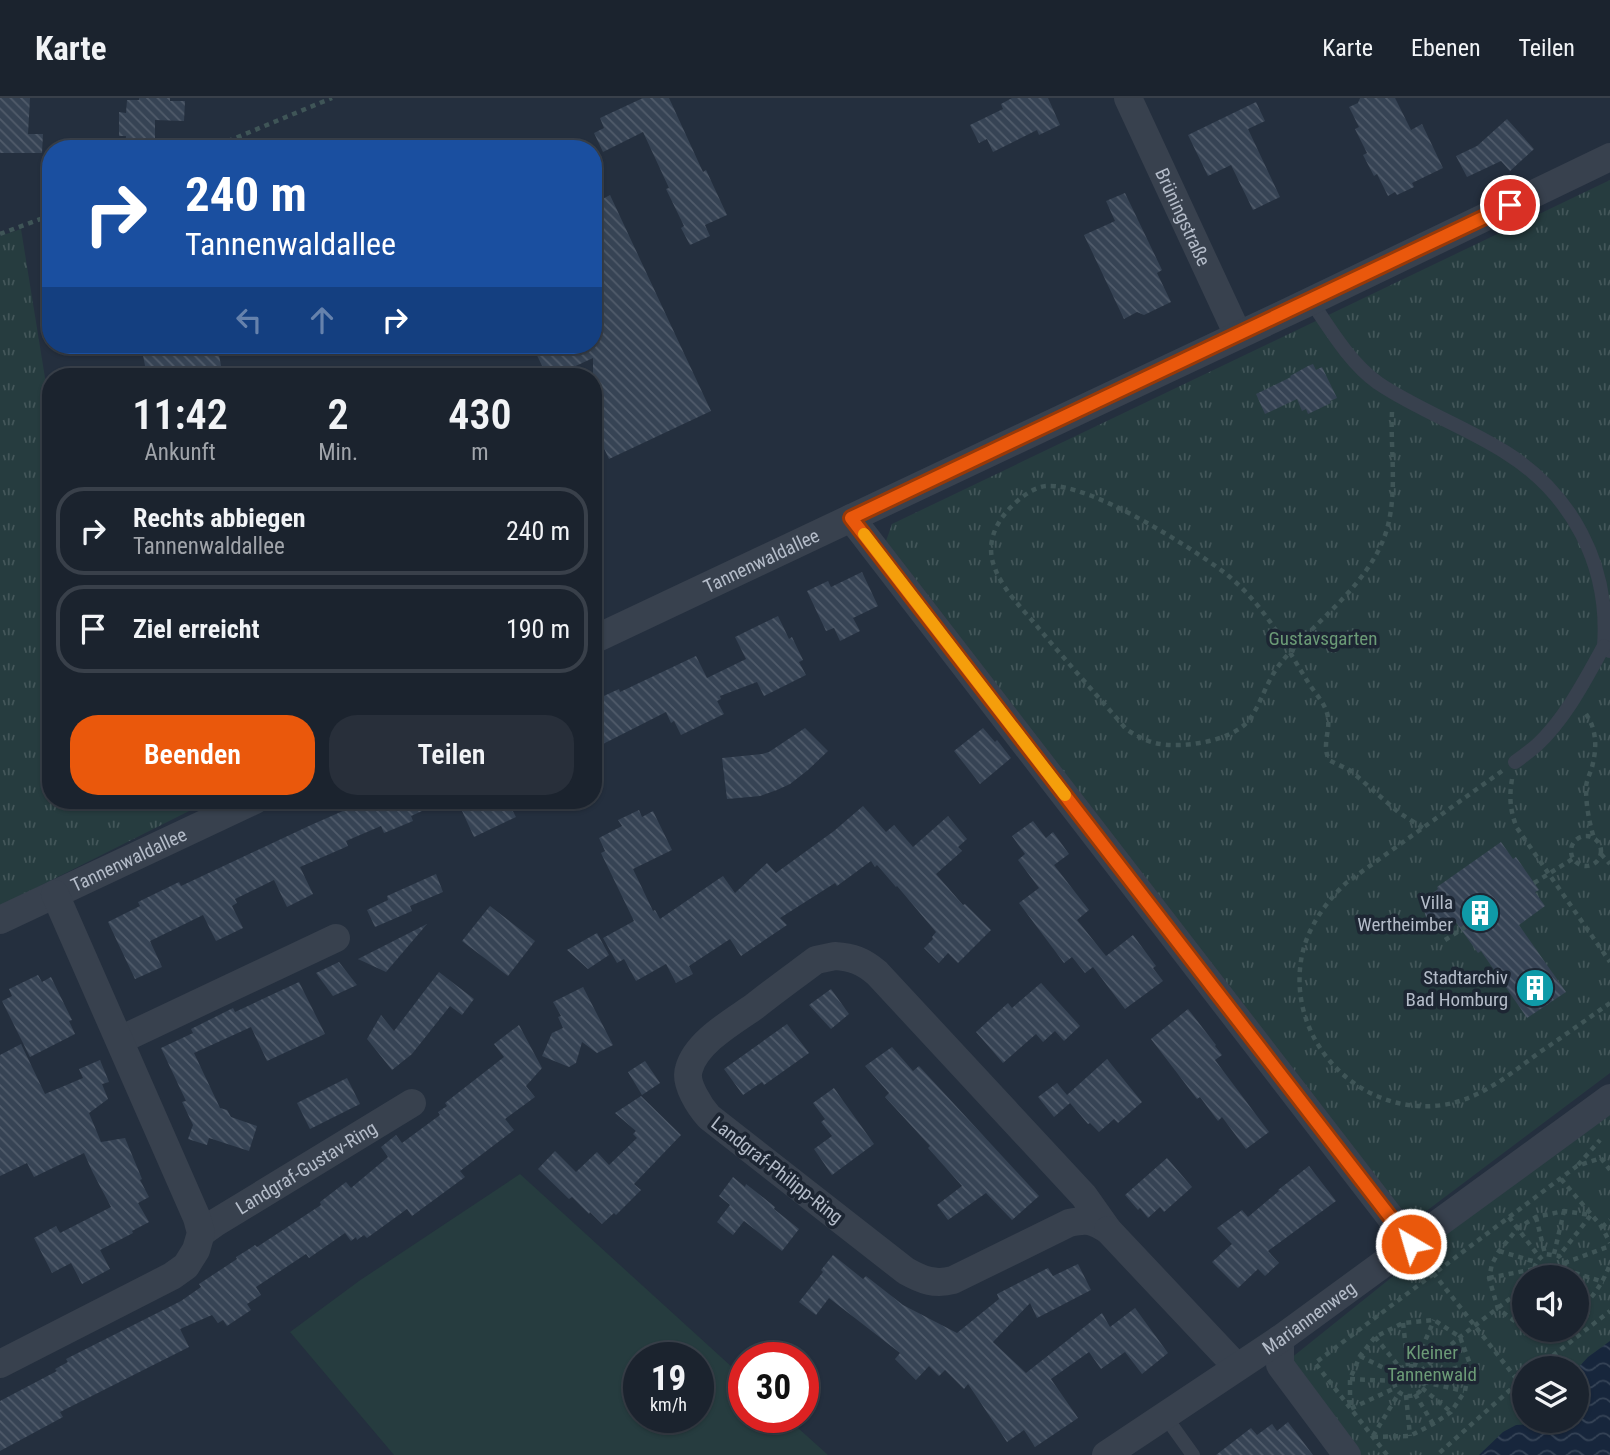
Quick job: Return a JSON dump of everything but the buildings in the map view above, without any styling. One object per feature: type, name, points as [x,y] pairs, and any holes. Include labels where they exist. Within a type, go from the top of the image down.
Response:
[{"type":"street","name":"Brüningstraße","points":[[1128,98],[1238,335]]},
{"type":"street","name":"Tannenwaldallee","points":[[602,636],[1610,158]]},
{"type":"street","points":[[851,518],[1411,1244]]},
{"type":"street","name":"Tannenwaldallee","points":[[0,920],[236,809]]},
{"type":"street","points":[[0,1364],[172,1276],[186,1266],[196,1250],[201,1233],[197,1218],[55,894]]},
{"type":"street","points":[[120,1040],[336,938]]},
{"type":"street","name":"Landgraf-Philipp-Ring","points":[[1108,1230],[1094,1221],[1069,1223],[953,1280],[930,1282],[919,1278],[906,1272],[709,1117],[695,1098],[687,1071],[694,1058],[714,1035],[816,960],[835,956],[859,960],[877,973],[1083,1196],[1108,1230],[1237,1367]]},
{"type":"street","name":"Mariannenweg","points":[[1106,1455],[1280,1339],[1610,1098]]},
{"type":"street","name":"Landgraf-Gustav-Ring","points":[[201,1233],[412,1104]]},
{"type":"street","points":[[1280,1339],[1280,1365],[1348,1455]]},
{"type":"lane","points":[[1311,301],[1346,352],[1376,382],[1503,451],[1534,472],[1562,498],[1581,522],[1596,550],[1605,574],[1609,605],[1607,648],[1556,725],[1537,745],[1515,762]]},
{"type":"lane","points":[[1165,1416],[1193,1455]]},
{"type":"path","points":[[231,140],[332,98]]},
{"type":"path","points":[[0,234],[42,218]]},
{"type":"path","points":[[1401,396],[1393,410],[1391,436],[1394,459],[1390,512],[1385,535],[1374,560],[1353,587],[1290,653],[1270,679],[1258,708],[1247,723],[1214,740],[1182,744],[1155,743],[1137,737],[1126,729],[1008,592],[992,559],[995,527],[1015,503],[1043,486],[1061,486],[1093,496],[1139,519],[1205,559],[1245,592],[1265,615],[1290,653],[1326,709],[1328,717],[1325,743],[1329,760],[1351,771],[1398,812],[1423,828]]},
{"type":"path","points":[[1573,699],[1592,722],[1596,736],[1592,767],[1586,785],[1589,818],[1601,854],[1610,864]]},
{"type":"path","points":[[1515,762],[1335,893],[1318,915],[1302,954],[1299,982],[1307,1024],[1320,1049],[1337,1070],[1359,1088],[1391,1102],[1426,1106],[1454,1103],[1493,1086],[1610,1003]]},
{"type":"path","points":[[1515,762],[1509,797],[1517,828],[1610,962]]},
{"type":"path","points":[[1594,838],[1584,836],[1576,840],[1572,849],[1574,858],[1580,864],[1589,865],[1597,861],[1601,854]]},
{"type":"path","points":[[1534,883],[1574,858]]},
{"type":"path","points":[[1445,940],[1465,927]]},
{"type":"path","points":[[1387,1455],[1315,1363],[1561,1179],[1577,1166],[1606,1134]]},
{"type":"path","points":[[1577,1166],[1601,1158],[1610,1170]]},
{"type":"path","points":[[1557,1255],[1564,1263],[1610,1244],[1602,1227],[1561,1179]]},
{"type":"path","points":[[1512,1318],[1498,1309],[1489,1278],[1499,1251],[1518,1228],[1536,1217],[1564,1211],[1591,1215]]},
{"type":"path","points":[[1557,1255],[1564,1211]]},
{"type":"path","points":[[1499,1251],[1540,1258],[1557,1255],[1591,1215]]},
{"type":"path","points":[[1509,1217],[1540,1258]]},
{"type":"path","points":[[1536,1217],[1540,1258],[1536,1265]]},
{"type":"path","points":[[1602,1227],[1610,1220]]},
{"type":"path","points":[[1411,1244],[1512,1369]]},
{"type":"path","points":[[1589,1302],[1604,1282],[1610,1264]]},
{"type":"path","points":[[1489,1278],[1512,1273]]},
{"type":"path","points":[[1589,1277],[1604,1282]]},
{"type":"path","points":[[1421,1371],[1512,1298]]},
{"type":"path","points":[[1552,1356],[1610,1311]]},
{"type":"path","points":[[1350,1409],[1350,1379],[1360,1356],[1375,1337],[1402,1323],[1434,1320],[1460,1338],[1471,1364],[1465,1391],[1451,1412],[1410,1436],[1372,1437]]},
{"type":"path","points":[[1411,1367],[1434,1320]]},
{"type":"path","points":[[1402,1323],[1411,1367]]},
{"type":"path","points":[[1375,1337],[1401,1369]]},
{"type":"path","points":[[1360,1356],[1396,1374]]},
{"type":"path","points":[[1421,1371],[1411,1367],[1401,1369],[1396,1374],[1395,1388],[1399,1393],[1415,1394],[1423,1382],[1471,1364]]},
{"type":"path","points":[[1421,1371],[1423,1382],[1451,1412]]},
{"type":"path","points":[[1350,1379],[1394,1381]]},
{"type":"path","points":[[1423,1382],[1465,1391]]},
{"type":"path","points":[[1350,1409],[1395,1388]]},
{"type":"path","points":[[1437,1455],[1512,1389]]},
{"type":"path","points":[[1372,1437],[1399,1393]]},
{"type":"path","points":[[1415,1394],[1433,1424]]},
{"type":"path","points":[[1406,1395],[1410,1436]]},
{"type":"green space","name":"Gustavsgarten","points":[[1610,180],[1610,1073],[1425,1212],[1398,1208],[886,541],[892,524]]},
{"type":"green space","points":[[21,229],[43,368],[42,809],[193,809],[0,906],[0,236]]},
{"type":"green space","name":"Kleiner Tannenwald","points":[[1610,1102],[1610,1455],[1356,1455],[1285,1363]]},
{"type":"green space","points":[[520,1174],[704,1342],[623,1342],[623,1433],[714,1433],[714,1351],[728,1363],[728,1433],[804,1433],[828,1455],[394,1455],[290,1332],[359,1281]]},
{"type":"water","points":[[1610,1341],[1610,1455],[1479,1455],[1503,1432],[1512,1427],[1512,1433],[1589,1433],[1589,1356]]},
{"type":"slow traffic","points":[[864,534],[1065,795]]},
{"type":"place","name":"Villa Wertheimber","points":[[1480,913]]},
{"type":"place","name":"Stadtarchiv Bad Homburg","points":[[1535,988]]},
{"type":"route","points":[[1411,1244],[851,518],[1510,205]]}]
